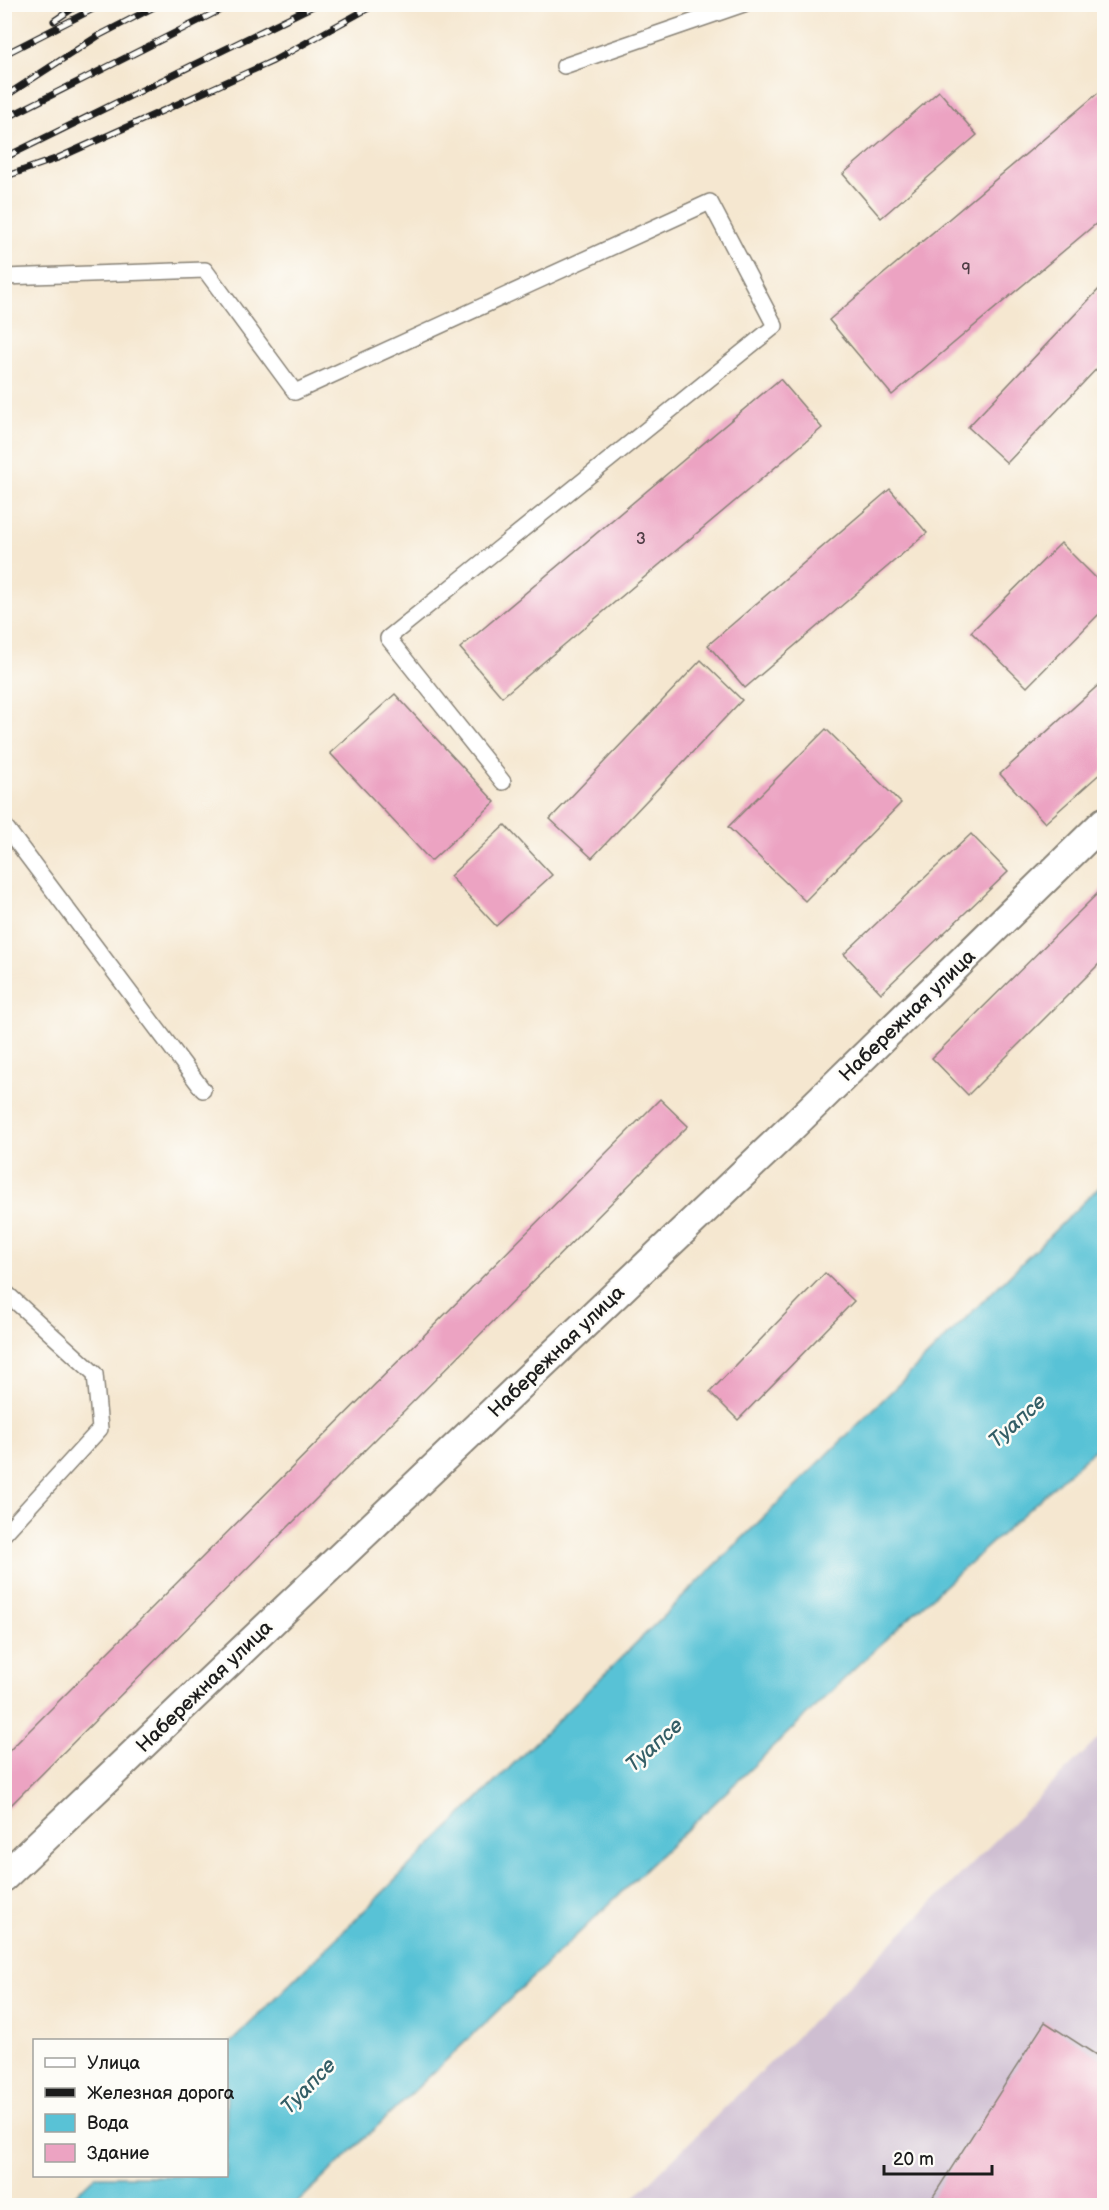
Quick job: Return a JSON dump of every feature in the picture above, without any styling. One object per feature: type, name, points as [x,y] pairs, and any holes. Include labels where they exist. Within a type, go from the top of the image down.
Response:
[{"type":"street","name":"Набережная улица","points":[[4,1876],[795,1124],[1104,822]]},
{"type":"lane","points":[[564,66],[744,4]]},
{"type":"lane","points":[[4,277],[205,270],[295,392],[710,202],[775,326],[388,638],[503,782]]},
{"type":"lane","points":[[4,825],[203,1090]]},
{"type":"lane","points":[[4,1291],[95,1374],[100,1429],[4,1534]]},
{"type":"shaded area","points":[[1104,1733],[1104,2205],[626,2205]]},
{"type":"water","name":"Туапсе","points":[[1104,1182],[1104,1441],[889,1636],[295,2205],[64,2205],[94,2177],[228,2177],[228,2045]]},
{"type":"building","points":[[1104,88],[1104,217],[892,395],[829,320]]},
{"type":"building","points":[[939,91],[977,135],[881,218],[843,174]]},
{"type":"building","points":[[1104,284],[1104,361],[1007,463],[968,427]]},
{"type":"building","points":[[780,379],[822,428],[502,697],[460,648]]},
{"type":"building","points":[[890,489],[927,533],[745,688],[708,645]]},
{"type":"building","points":[[1061,543],[1104,586],[1104,609],[1027,687],[971,632]]},
{"type":"building","points":[[701,660],[742,700],[592,858],[550,819]]},
{"type":"building","points":[[1104,680],[1104,770],[1045,823],[1000,774]]},
{"type":"building","points":[[395,694],[495,802],[431,861],[330,753]]},
{"type":"building","points":[[826,729],[901,803],[805,901],[728,827]]},
{"type":"building","points":[[505,825],[552,875],[496,926],[450,876]]},
{"type":"building","points":[[971,834],[1008,872],[881,993],[844,954]]},
{"type":"building","points":[[1104,887],[1104,959],[968,1095],[932,1058]]},
{"type":"building","points":[[660,1099],[688,1126],[4,1812],[4,1756]]},
{"type":"building","points":[[825,1273],[854,1301],[738,1420],[710,1392]]},
{"type":"building","points":[[1045,2022],[1104,2060],[1104,2206],[927,2206]]},
{"type":"railway","points":[[54,21],[79,4]]},
{"type":"railway","points":[[9,52],[103,4]]},
{"type":"railway","points":[[4,97],[98,36],[160,4]]},
{"type":"railway","points":[[4,119],[232,4]]},
{"type":"railway","points":[[4,158],[317,4]]},
{"type":"railway","points":[[4,177],[58,158],[273,61],[376,4]]}]
